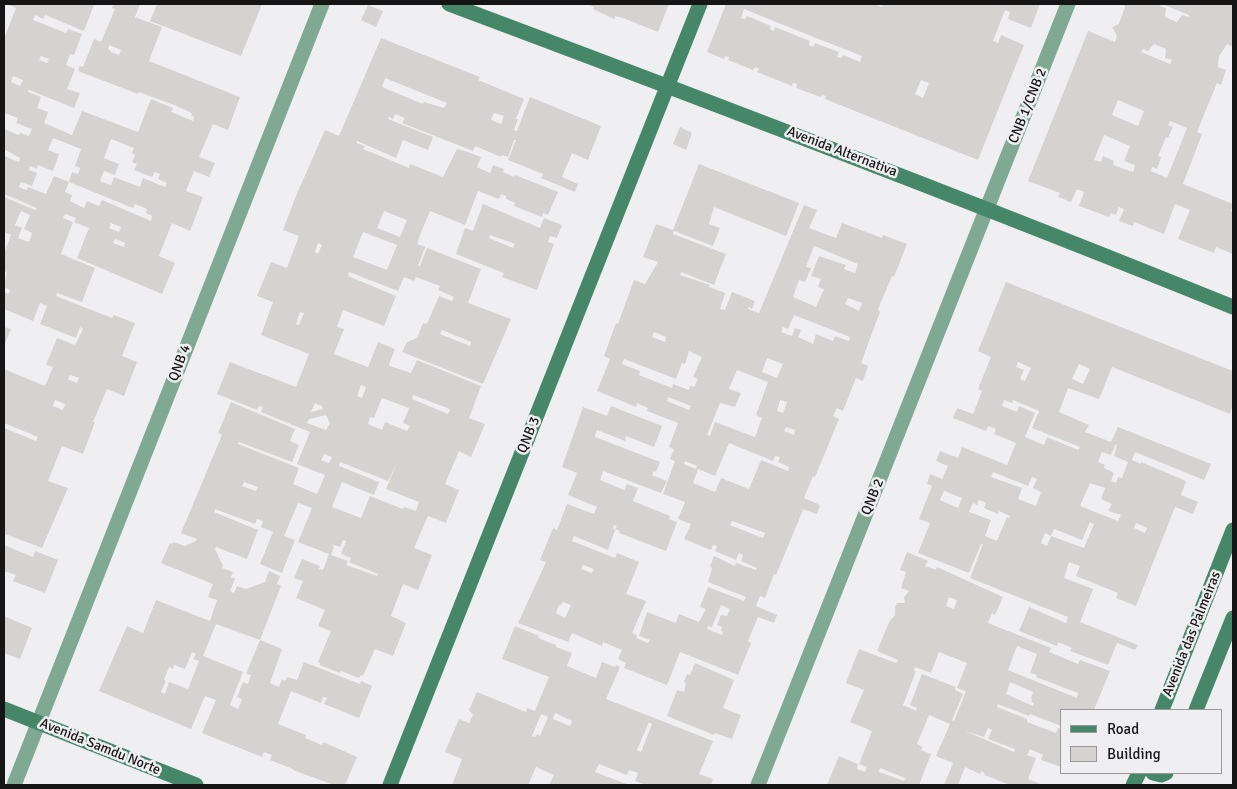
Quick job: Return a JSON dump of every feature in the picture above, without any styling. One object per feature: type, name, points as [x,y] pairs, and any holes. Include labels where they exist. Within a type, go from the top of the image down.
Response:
[{"type":"street","name":"QNB 4","points":[[14,785],[322,4]]},
{"type":"street","name":"Avenida Alternativa","points":[[449,4],[987,208],[1233,307]]},
{"type":"street","name":"QNB 3","points":[[390,785],[700,4]]},
{"type":"street","name":"CNB 1/CNB 2","points":[[987,208],[1068,4]]},
{"type":"street","name":"QNB 2","points":[[758,785],[987,208]]},
{"type":"street","name":"Avenida das Palmeiras","points":[[1162,709],[1233,530]]},
{"type":"street","points":[[1196,709],[1233,618]]},
{"type":"street","name":"Avenida Samdu Norte","points":[[4,709],[196,785]]},
{"type":"building","points":[[6,4],[94,5],[84,31],[45,15],[43,19],[35,15],[33,20],[66,33],[68,29],[82,34],[74,55],[70,54],[66,65],[75,69],[67,89],[80,93],[74,108],[29,90],[28,92],[41,97],[37,108],[48,112],[44,123],[72,135],[82,111],[138,132],[151,99],[173,108],[171,112],[193,121],[192,113],[174,105],[139,92],[138,94],[78,71],[80,66],[83,67],[94,39],[101,42],[115,9],[112,8],[114,4],[140,4],[135,17],[162,27],[149,61],[240,97],[228,130],[213,124],[199,157],[215,163],[209,177],[194,171],[186,191],[203,197],[190,231],[172,223],[159,256],[175,263],[162,294],[77,258],[89,228],[74,222],[76,218],[65,214],[63,218],[73,222],[61,254],[95,268],[82,302],[57,293],[56,296],[112,318],[114,315],[135,323],[122,356],[137,362],[124,396],[107,389],[93,422],[95,422],[83,454],[62,446],[48,481],[68,488],[42,548],[5,534],[4,538],[4,428],[36,441],[38,437],[4,423],[4,369],[45,386],[53,367],[46,365],[57,338],[75,345],[83,329],[80,327],[76,338],[40,324],[47,306],[40,303],[33,321],[4,309],[4,292],[9,294],[10,290],[4,287],[7,272],[4,271],[4,253],[11,235],[4,232],[4,197],[35,210],[37,208],[4,194],[4,156],[19,162],[20,158],[4,149],[4,129],[19,135],[20,133],[29,136],[32,129],[16,123],[18,118],[4,113],[4,39],[16,8]],"holes":[[[109,45],[121,50],[119,55],[108,49]],[[41,56],[49,59],[47,63],[39,60]],[[13,76],[23,80],[20,86],[11,82]],[[53,138],[81,149],[75,166],[80,168],[78,174],[72,172],[69,182],[54,176],[46,194],[28,187],[27,190],[19,187],[21,182],[32,186],[37,173],[29,170],[30,166],[37,169],[38,165],[53,171],[59,154],[48,150]],[[111,139],[134,148],[132,153],[135,155],[132,162],[137,164],[134,170],[152,177],[155,172],[160,174],[158,179],[167,183],[165,187],[143,178],[140,187],[114,177],[111,185],[100,181],[104,171],[115,175],[119,164],[104,158]],[[69,182],[133,208],[135,204],[147,209],[146,213],[152,216],[151,221],[102,200],[99,206],[87,201],[84,208],[70,201],[72,195],[65,192]],[[21,211],[30,215],[24,229],[32,233],[29,242],[18,238],[22,228],[15,225]],[[111,223],[121,227],[119,232],[109,228]],[[115,239],[125,243],[124,247],[113,243]],[[70,375],[79,378],[77,383],[68,379]],[[55,400],[65,404],[63,410],[53,406]]]},
{"type":"building","points":[[157,4],[262,4],[241,56],[150,21]]},
{"type":"building","points":[[586,4],[669,4],[658,32],[623,18],[615,16],[614,19]]},
{"type":"building","points":[[726,4],[874,4],[882,7],[883,4],[1040,4],[1031,28],[1008,19],[1010,12],[1005,10],[993,41],[998,43],[1001,35],[1024,45],[978,160],[825,99],[826,96],[822,95],[821,97],[796,88],[797,84],[793,83],[792,86],[757,72],[759,69],[755,67],[753,70],[728,60],[729,57],[725,56],[724,59],[707,52]],"holes":[[[744,9],[862,56],[860,62],[843,55],[841,58],[837,57],[839,52],[815,43],[813,47],[809,45],[810,41],[775,27],[774,31],[770,29],[771,26],[747,16],[745,19],[741,18]],[[921,80],[929,83],[923,98],[915,94]]]},
{"type":"building","points":[[1124,4],[1161,4],[1160,6],[1166,8],[1165,17],[1177,22],[1182,15],[1189,17],[1189,15],[1162,4],[1233,4],[1233,47],[1227,44],[1219,56],[1218,67],[1226,70],[1221,85],[1217,83],[1197,132],[1202,134],[1183,184],[1233,204],[1231,211],[1233,212],[1233,254],[1216,247],[1214,253],[1178,239],[1190,210],[1175,204],[1164,234],[1134,222],[1133,226],[1119,221],[1124,209],[1119,207],[1116,215],[1111,213],[1109,217],[1079,206],[1084,192],[1077,189],[1071,202],[1058,197],[1060,193],[1028,181],[1088,31],[1115,42],[1117,36],[1112,27],[1119,24],[1125,7]],"holes":[[[1154,44],[1166,49],[1165,58],[1172,60],[1170,64],[1141,52],[1143,49],[1148,51]],[[1118,100],[1144,111],[1138,126],[1112,115]],[[1170,121],[1187,128],[1167,178],[1151,171],[1152,167],[1157,169],[1161,157],[1158,156],[1166,137],[1168,138],[1173,127],[1168,125]],[[1104,135],[1130,146],[1124,161],[1135,165],[1133,172],[1113,165],[1114,161],[1103,156],[1101,162],[1094,160]]]},
{"type":"building","points":[[368,5],[383,11],[376,27],[361,20]]},
{"type":"building","points":[[381,38],[480,77],[478,80],[524,99],[514,130],[517,131],[530,97],[601,126],[588,160],[572,153],[562,177],[578,184],[575,192],[541,178],[543,174],[508,160],[516,140],[514,140],[508,157],[502,155],[501,157],[475,146],[473,151],[402,123],[405,118],[395,114],[393,119],[389,117],[388,119],[433,137],[428,150],[403,140],[396,158],[357,141],[356,143],[365,146],[363,149],[409,168],[410,164],[443,177],[457,149],[481,157],[477,167],[490,173],[493,165],[504,169],[503,172],[514,177],[515,175],[558,192],[548,215],[543,213],[542,217],[514,206],[515,203],[506,199],[506,196],[501,194],[499,199],[478,191],[465,225],[430,211],[420,235],[417,244],[425,247],[418,266],[420,266],[427,248],[481,269],[468,303],[511,319],[483,384],[402,352],[407,342],[417,338],[423,323],[427,324],[439,296],[452,301],[454,297],[438,290],[440,286],[416,277],[414,281],[404,277],[398,291],[349,272],[348,276],[396,296],[384,326],[343,310],[337,327],[344,329],[334,354],[368,367],[378,342],[395,349],[389,364],[390,366],[411,373],[417,360],[481,386],[469,418],[485,424],[471,457],[459,451],[445,484],[459,490],[446,523],[428,516],[414,548],[432,555],[418,590],[403,584],[391,616],[406,623],[393,656],[375,649],[363,676],[361,675],[359,678],[341,671],[340,673],[320,665],[318,662],[331,631],[318,626],[325,610],[296,598],[303,581],[294,578],[302,559],[320,566],[319,569],[323,570],[329,554],[298,542],[312,508],[298,503],[284,536],[295,540],[282,573],[260,564],[273,532],[261,527],[263,521],[257,519],[255,524],[215,509],[214,512],[258,530],[247,559],[216,547],[215,549],[223,566],[222,568],[233,572],[231,577],[235,579],[230,591],[234,593],[237,586],[246,589],[265,582],[269,571],[280,576],[277,584],[281,586],[260,640],[282,649],[270,683],[279,687],[282,679],[285,681],[287,677],[297,680],[304,662],[360,684],[361,681],[372,686],[359,718],[324,704],[327,698],[323,697],[321,703],[291,691],[278,724],[306,735],[305,738],[322,745],[323,742],[357,757],[345,785],[334,785],[270,760],[272,755],[264,752],[262,757],[202,733],[216,700],[205,696],[191,729],[99,691],[127,626],[143,633],[156,600],[210,621],[217,600],[208,597],[213,584],[161,563],[170,543],[172,544],[173,542],[185,546],[197,539],[181,533],[222,435],[218,433],[231,402],[295,429],[290,441],[299,445],[292,462],[239,442],[238,444],[299,468],[293,484],[317,494],[325,475],[297,464],[310,432],[261,412],[263,407],[259,406],[257,410],[217,394],[230,362],[296,387],[309,354],[261,335],[273,302],[257,296],[271,262],[287,268],[299,236],[283,230],[296,196],[325,130],[339,136]],"holes":[[[385,78],[447,103],[444,108],[424,102],[423,104],[382,87]],[[494,113],[504,116],[501,124],[491,120]],[[384,211],[407,220],[400,237],[377,228]],[[363,232],[397,245],[387,270],[353,257]],[[318,243],[322,245],[318,254],[315,252]],[[300,312],[304,313],[299,325],[296,324]],[[442,330],[471,342],[470,346],[440,334]],[[361,385],[366,387],[362,398],[357,396]],[[413,395],[450,409],[448,414],[412,399]],[[382,398],[409,408],[403,423],[410,426],[407,431],[385,422],[382,430],[368,424],[370,417],[374,418]],[[315,403],[322,406],[323,409],[311,412]],[[326,415],[330,423],[326,430],[307,423],[309,419]],[[324,454],[332,457],[329,463],[321,460]],[[340,462],[388,481],[396,465],[386,489],[419,502],[416,511],[404,507],[403,509],[370,496],[361,518],[332,507],[342,482],[374,495],[379,482],[339,466]],[[244,482],[258,487],[256,491],[242,486]],[[343,540],[346,541],[341,554],[351,558],[349,562],[378,574],[377,576],[346,565],[348,561],[331,555],[334,546],[331,544],[340,547]],[[216,624],[260,640],[246,674],[251,675],[248,684],[243,682],[237,697],[242,699],[238,709],[230,705],[243,672],[203,656]],[[192,652],[196,654],[193,659],[199,661],[188,689],[169,682],[165,694],[161,692],[166,681],[164,680],[169,667],[173,669],[174,665],[185,669]]]},
{"type":"building","points":[[680,127],[692,133],[686,150],[673,144]]},
{"type":"building","points":[[699,164],[799,203],[786,236],[714,207],[709,224],[720,228],[713,246],[674,231],[673,234],[726,254],[714,285],[681,272],[680,275],[710,285],[709,287],[725,293],[720,309],[725,310],[732,292],[755,301],[752,309],[749,307],[748,309],[759,313],[804,205],[817,210],[809,228],[836,238],[842,223],[882,238],[883,235],[907,244],[894,277],[892,276],[878,309],[880,312],[861,363],[868,366],[863,381],[856,378],[843,411],[837,408],[833,416],[839,419],[815,477],[813,476],[804,498],[820,505],[817,514],[799,508],[803,510],[776,575],[774,574],[765,598],[760,596],[756,606],[777,615],[774,623],[758,617],[748,641],[751,643],[738,675],[680,652],[667,685],[624,668],[626,663],[618,659],[622,650],[603,642],[602,646],[572,633],[568,642],[518,623],[546,562],[540,560],[553,528],[557,530],[567,504],[594,514],[597,507],[568,495],[577,473],[562,467],[583,407],[607,416],[611,406],[662,426],[654,447],[626,436],[625,441],[597,430],[595,437],[660,462],[656,472],[654,471],[652,475],[667,481],[661,493],[603,471],[600,480],[624,490],[627,484],[638,488],[633,501],[670,516],[669,519],[677,522],[666,551],[619,533],[620,531],[615,529],[617,526],[614,525],[613,528],[615,530],[608,550],[574,536],[572,541],[615,558],[617,553],[639,562],[626,594],[646,601],[632,633],[637,635],[636,638],[648,643],[650,640],[639,636],[647,612],[676,623],[679,614],[699,622],[706,609],[700,607],[708,587],[744,601],[746,597],[708,582],[714,556],[735,566],[736,563],[756,570],[757,568],[741,561],[743,555],[739,553],[736,560],[715,551],[717,546],[713,545],[711,550],[684,539],[691,524],[678,519],[685,502],[663,494],[675,461],[670,459],[674,449],[669,447],[678,423],[647,411],[648,408],[637,403],[636,407],[597,391],[610,359],[604,356],[634,280],[645,284],[658,262],[643,257],[656,224],[673,230]],"holes":[[[814,246],[858,264],[855,273],[844,269],[846,265],[819,256],[811,276],[821,279],[818,287],[824,289],[816,307],[793,297],[799,280],[805,282],[811,268],[806,267]],[[848,298],[862,303],[859,311],[845,304]],[[794,315],[850,337],[849,341],[835,336],[833,341],[816,334],[813,344],[798,337],[801,330],[795,328],[792,336],[781,332],[783,327],[788,329]],[[654,332],[666,337],[665,342],[652,337]],[[689,351],[702,357],[693,377],[698,379],[694,387],[690,385],[689,390],[673,384],[672,388],[639,375],[640,371],[622,364],[624,359],[676,379],[682,363],[685,364]],[[767,358],[783,364],[777,378],[762,372]],[[737,370],[768,382],[756,415],[762,418],[755,437],[715,422],[710,436],[707,435],[720,403],[735,407],[741,393],[729,389]],[[668,397],[691,406],[689,410],[667,401]],[[780,400],[787,402],[783,413],[777,411]],[[786,427],[795,430],[794,435],[784,431]],[[729,443],[773,461],[775,456],[780,457],[778,462],[789,467],[788,471],[761,460],[749,489],[721,478],[715,492],[693,483],[698,469],[715,476]],[[685,461],[697,466],[696,469],[684,464]],[[732,521],[765,533],[763,538],[730,525]],[[583,565],[594,569],[592,573],[581,569]],[[563,602],[571,605],[565,618],[556,613],[559,605]],[[721,605],[730,609],[727,616],[721,615],[717,625],[722,627],[722,635],[707,629],[708,626],[712,627]]]},
{"type":"building","points":[[483,204],[540,228],[544,218],[562,225],[557,238],[550,236],[548,242],[554,244],[537,290],[502,277],[504,273],[456,254],[465,228],[473,231]],"holes":[[[490,235],[515,244],[513,248],[489,238]]]},
{"type":"building","points":[[1006,282],[1233,371],[1233,404],[1230,414],[1112,367],[1099,399],[1068,388],[1059,412],[1089,425],[1085,432],[1111,442],[1118,427],[1211,464],[1204,480],[1135,452],[1132,460],[1186,481],[1181,495],[1198,502],[1193,514],[1175,507],[1136,606],[1116,598],[1118,593],[1076,576],[1080,566],[1069,562],[1064,578],[1093,589],[1080,622],[1138,645],[1135,650],[1117,643],[1108,665],[1070,651],[1072,648],[1058,642],[1057,646],[1019,631],[1029,607],[1066,623],[1068,617],[970,578],[983,544],[981,544],[969,573],[918,553],[930,523],[919,519],[932,486],[927,484],[930,474],[942,479],[948,466],[936,461],[940,451],[958,458],[962,447],[1007,465],[1016,443],[994,434],[996,429],[988,426],[986,431],[953,418],[957,408],[973,414],[982,391],[978,389],[991,357],[978,351]],"holes":[[[1018,362],[1031,368],[1025,381],[1020,379],[1024,370],[1016,367]],[[1079,364],[1090,369],[1083,384],[1072,379]],[[1004,400],[1012,403],[1013,400],[1039,411],[1032,428],[1080,447],[1078,450],[1047,437],[1044,445],[1025,437],[1035,413],[1019,406],[1017,412],[1002,406]],[[1116,444],[1114,456],[1128,462],[1122,478],[1118,477],[1116,483],[1111,481],[1114,473],[1104,468],[1105,465],[1098,462],[1102,452],[1111,455]],[[993,472],[1028,486],[1032,477],[1037,479],[1033,488],[1041,492],[1036,506],[1018,499],[1022,488],[991,477]],[[1090,483],[1105,488],[1101,499],[1112,504],[1108,511],[1121,515],[1118,521],[1080,506]],[[944,491],[962,498],[958,508],[940,500]],[[979,500],[986,503],[984,508],[998,514],[999,511],[1010,516],[1009,518],[1007,517],[997,541],[985,536],[991,520],[969,512],[973,503],[977,505]],[[1090,522],[1094,524],[1084,548],[1051,536],[1054,529],[1082,540]],[[1136,523],[1147,528],[1145,533],[1134,528]],[[1045,533],[1051,536],[1047,546],[1041,543]]]},
{"type":"building","points":[[4,327],[11,329],[4,346]]},
{"type":"building","points":[[4,545],[33,557],[35,551],[58,560],[45,593],[13,581],[16,575],[4,571]]},
{"type":"building","points":[[907,552],[928,561],[925,566],[936,570],[937,567],[1003,597],[995,615],[992,613],[988,623],[1051,648],[1049,652],[1078,664],[1080,660],[1110,671],[1094,709],[1060,709],[1060,726],[998,704],[997,707],[1027,719],[1027,722],[1056,733],[1058,728],[1060,729],[1060,767],[1041,760],[1043,755],[1030,749],[1027,755],[1036,758],[1028,779],[1043,785],[1010,785],[984,775],[985,773],[981,771],[980,774],[965,767],[958,785],[944,785],[953,763],[936,756],[950,724],[929,715],[917,744],[923,747],[921,750],[931,754],[919,785],[827,785],[839,756],[858,764],[857,769],[865,772],[867,767],[859,764],[872,731],[850,722],[864,690],[846,683],[859,649],[896,663],[898,660],[877,651],[889,622],[895,615],[897,603],[905,603],[904,597],[909,591],[901,588],[906,572],[900,570]],"holes":[[[949,597],[957,600],[954,609],[946,606]],[[1017,646],[1037,654],[1030,673],[1078,693],[1077,698],[1008,670]],[[939,652],[967,663],[957,688],[966,691],[954,721],[952,720],[963,694],[955,690],[956,687],[922,674],[910,705],[917,708],[916,711],[903,705],[916,671],[914,671],[915,667],[931,673]],[[1010,682],[1033,692],[1031,698],[1031,702],[1034,703],[1033,706],[1006,694]],[[988,728],[992,730],[988,739],[1015,749],[1014,752],[965,731],[984,737]],[[880,768],[905,778],[904,781],[879,772]]]},
{"type":"building","points":[[4,616],[32,628],[20,659],[4,653]]},
{"type":"building","points":[[515,626],[572,653],[567,666],[596,678],[602,662],[620,667],[606,699],[713,741],[699,774],[713,779],[711,785],[646,785],[635,781],[638,773],[629,770],[627,775],[599,764],[595,772],[629,785],[549,785],[554,775],[536,767],[528,785],[452,785],[462,759],[445,752],[459,719],[469,723],[473,715],[469,710],[477,692],[526,712],[527,708],[535,711],[549,677],[502,659]],"holes":[[[555,713],[572,721],[570,726],[553,719]],[[541,714],[548,717],[540,736],[537,734],[535,737],[532,736]],[[649,722],[652,724],[641,752],[637,750]]]},
{"type":"building","points":[[695,663],[734,680],[723,708],[741,715],[732,739],[715,733],[714,735],[667,716],[677,690],[684,692],[686,683],[684,682],[687,674],[690,675]]}]
